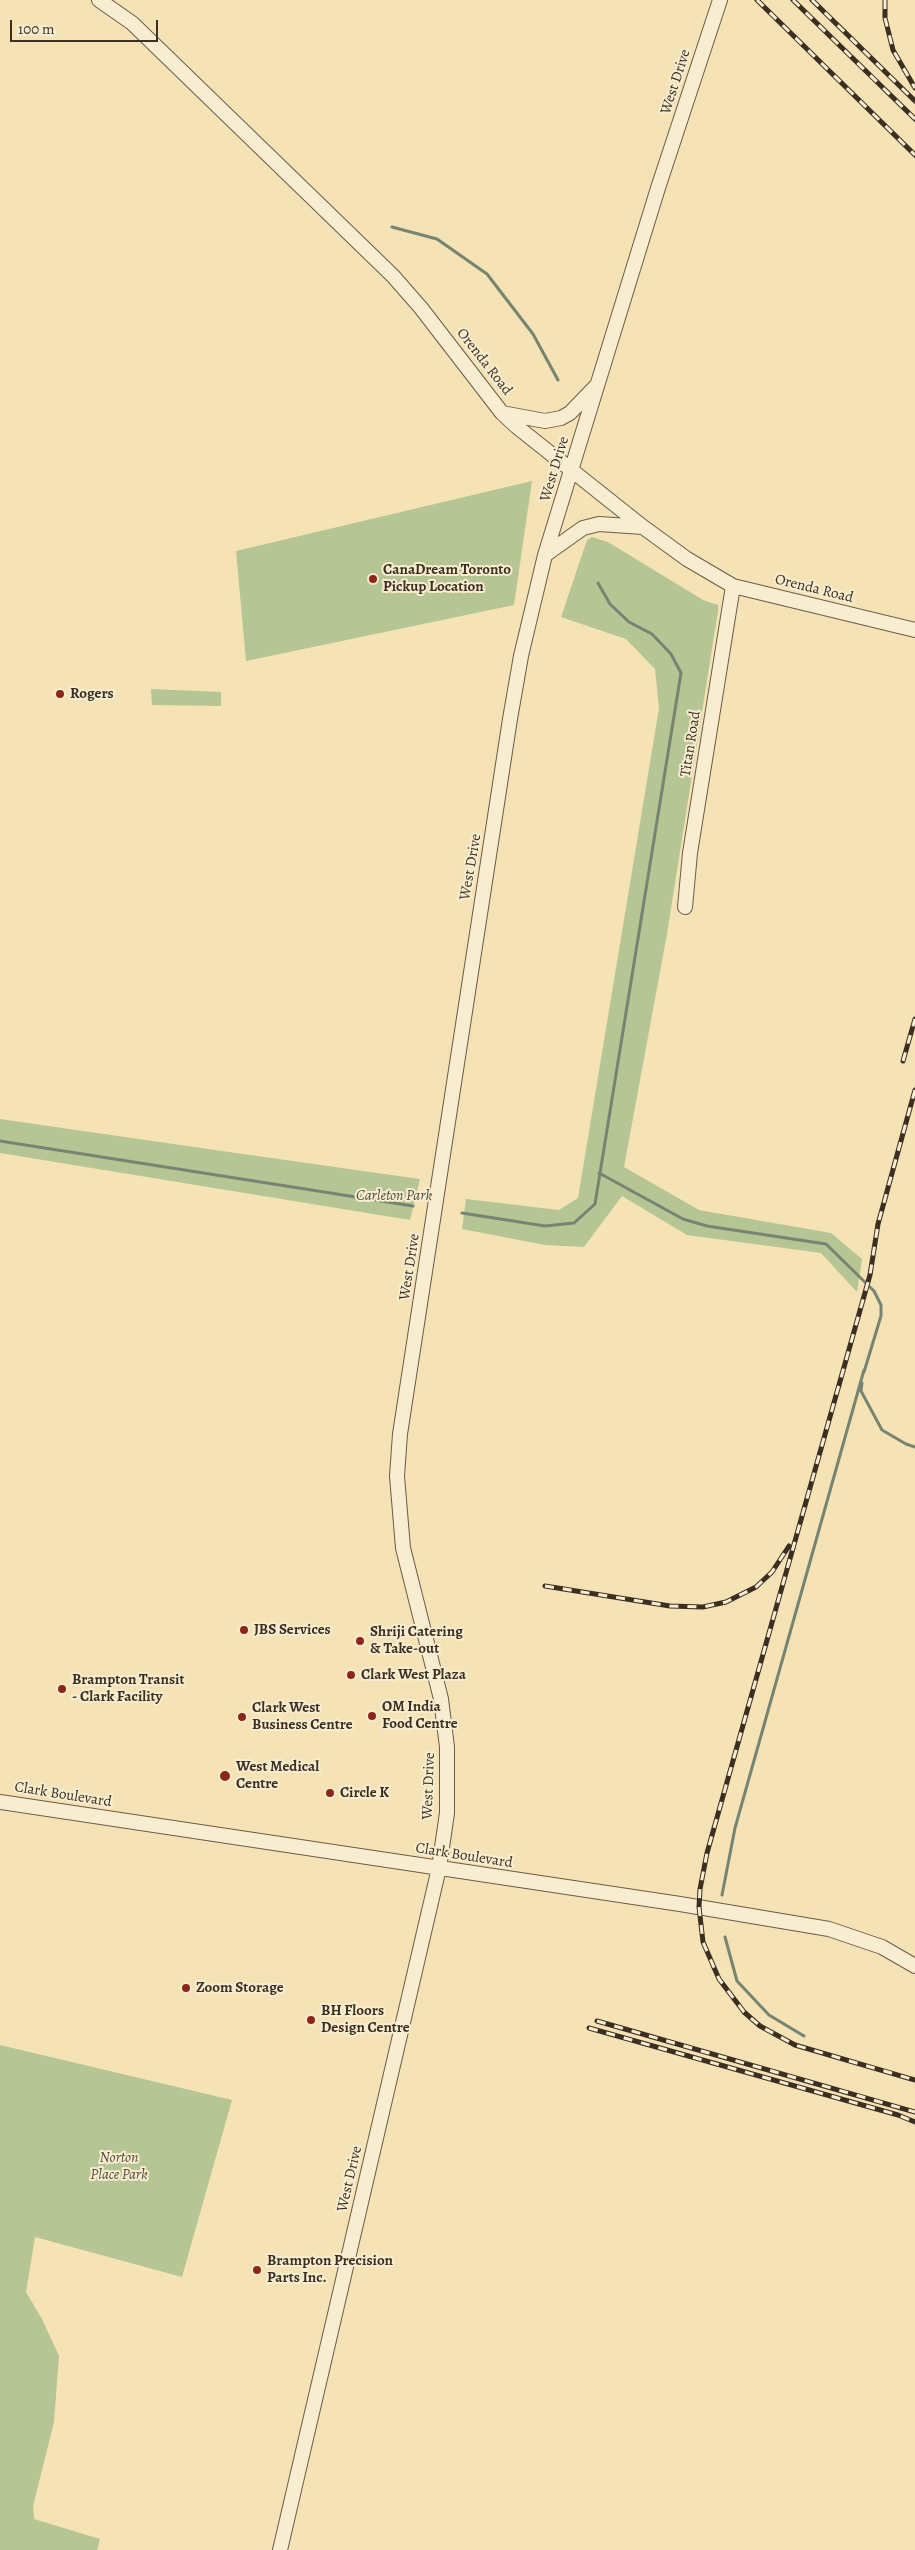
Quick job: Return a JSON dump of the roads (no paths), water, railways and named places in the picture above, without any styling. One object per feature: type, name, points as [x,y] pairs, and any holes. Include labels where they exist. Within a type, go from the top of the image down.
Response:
[{"type":"street","name":"Orenda Road","points":[[99,0],[132,23],[393,276],[422,308],[502,413],[571,471],[643,527],[687,559],[733,586],[915,630]]},
{"type":"street","name":"West Drive","points":[[280,2550],[439,1868],[447,1813],[447,1747],[438,1684],[403,1548],[398,1476],[400,1434],[510,719],[521,656],[545,555],[658,188],[719,4]]},
{"type":"street","points":[[502,413],[546,421],[561,418],[570,413],[598,384]]},
{"type":"street","points":[[545,555],[583,528],[599,524],[643,527]]},
{"type":"street","name":"Titan Road","points":[[685,907],[690,853],[733,586]]},
{"type":"street","name":"Clark Boulevard","points":[[0,1802],[680,1904],[829,1930],[882,1947],[915,1966]]},
{"type":"waterway","points":[[392,227],[437,239],[487,274],[533,334],[558,380]]},
{"type":"waterway","points":[[462,1213],[545,1226],[574,1223],[595,1204],[681,673],[671,654],[652,634],[629,622],[610,604],[598,583]]},
{"type":"waterway","points":[[0,1141],[413,1206]]},
{"type":"waterway","points":[[599,1173],[683,1219],[707,1226],[826,1244],[874,1291],[881,1305],[881,1316],[864,1372]]},
{"type":"waterway","points":[[722,1895],[735,1828],[864,1370]]},
{"type":"waterway","points":[[862,1383],[861,1391],[882,1430],[915,1447]]},
{"type":"waterway","points":[[725,1937],[737,1981],[769,2015],[804,2036]]},
{"type":"railway","points":[[757,0],[915,155]]},
{"type":"railway","points":[[793,0],[915,119]]},
{"type":"railway","points":[[812,0],[915,101]]},
{"type":"railway","points":[[885,0],[885,18],[893,50],[915,88]]},
{"type":"railway","points":[[903,1061],[915,1019]]},
{"type":"railway","points":[[915,1090],[878,1224],[870,1275],[707,1853],[700,1889],[699,1907],[703,1942],[719,1979],[744,2012],[760,2026],[795,2045],[915,2080]]},
{"type":"railway","points":[[545,1586],[670,1606],[703,1607],[726,1602],[756,1587],[772,1572],[789,1546]]},
{"type":"railway","points":[[597,2021],[915,2112]]},
{"type":"railway","points":[[589,2028],[898,2115],[915,2122]]},
{"type":"place","name":"CanaDream Toronto Pickup Location","points":[[373,579]]},
{"type":"place","name":"Rogers","points":[[60,694]]},
{"type":"place","name":"JBS Services","points":[[244,1630]]},
{"type":"place","name":"Shriji Catering & Take-out","points":[[360,1641]]},
{"type":"place","name":"Clark West Plaza","points":[[351,1675]]},
{"type":"place","name":"Brampton Transit - Clark Facility","points":[[62,1689]]},
{"type":"place","name":"OM India Food Centre","points":[[372,1716]]},
{"type":"place","name":"Clark West Business Centre","points":[[242,1717]]},
{"type":"place","name":"West Medical Centre","points":[[225,1776]]},
{"type":"place","name":"Circle K","points":[[330,1793]]},
{"type":"place","name":"Zoom Storage","points":[[186,1988]]},
{"type":"place","name":"BH Floors Design Centre","points":[[311,2020]]},
{"type":"place","name":"Brampton Precision Parts Inc.","points":[[257,2270]]},
{"type":"park label","name":"Carleton Park","points":[[394,1196]]},
{"type":"park label","name":"Norton Place Park","points":[[119,2166]]}]
